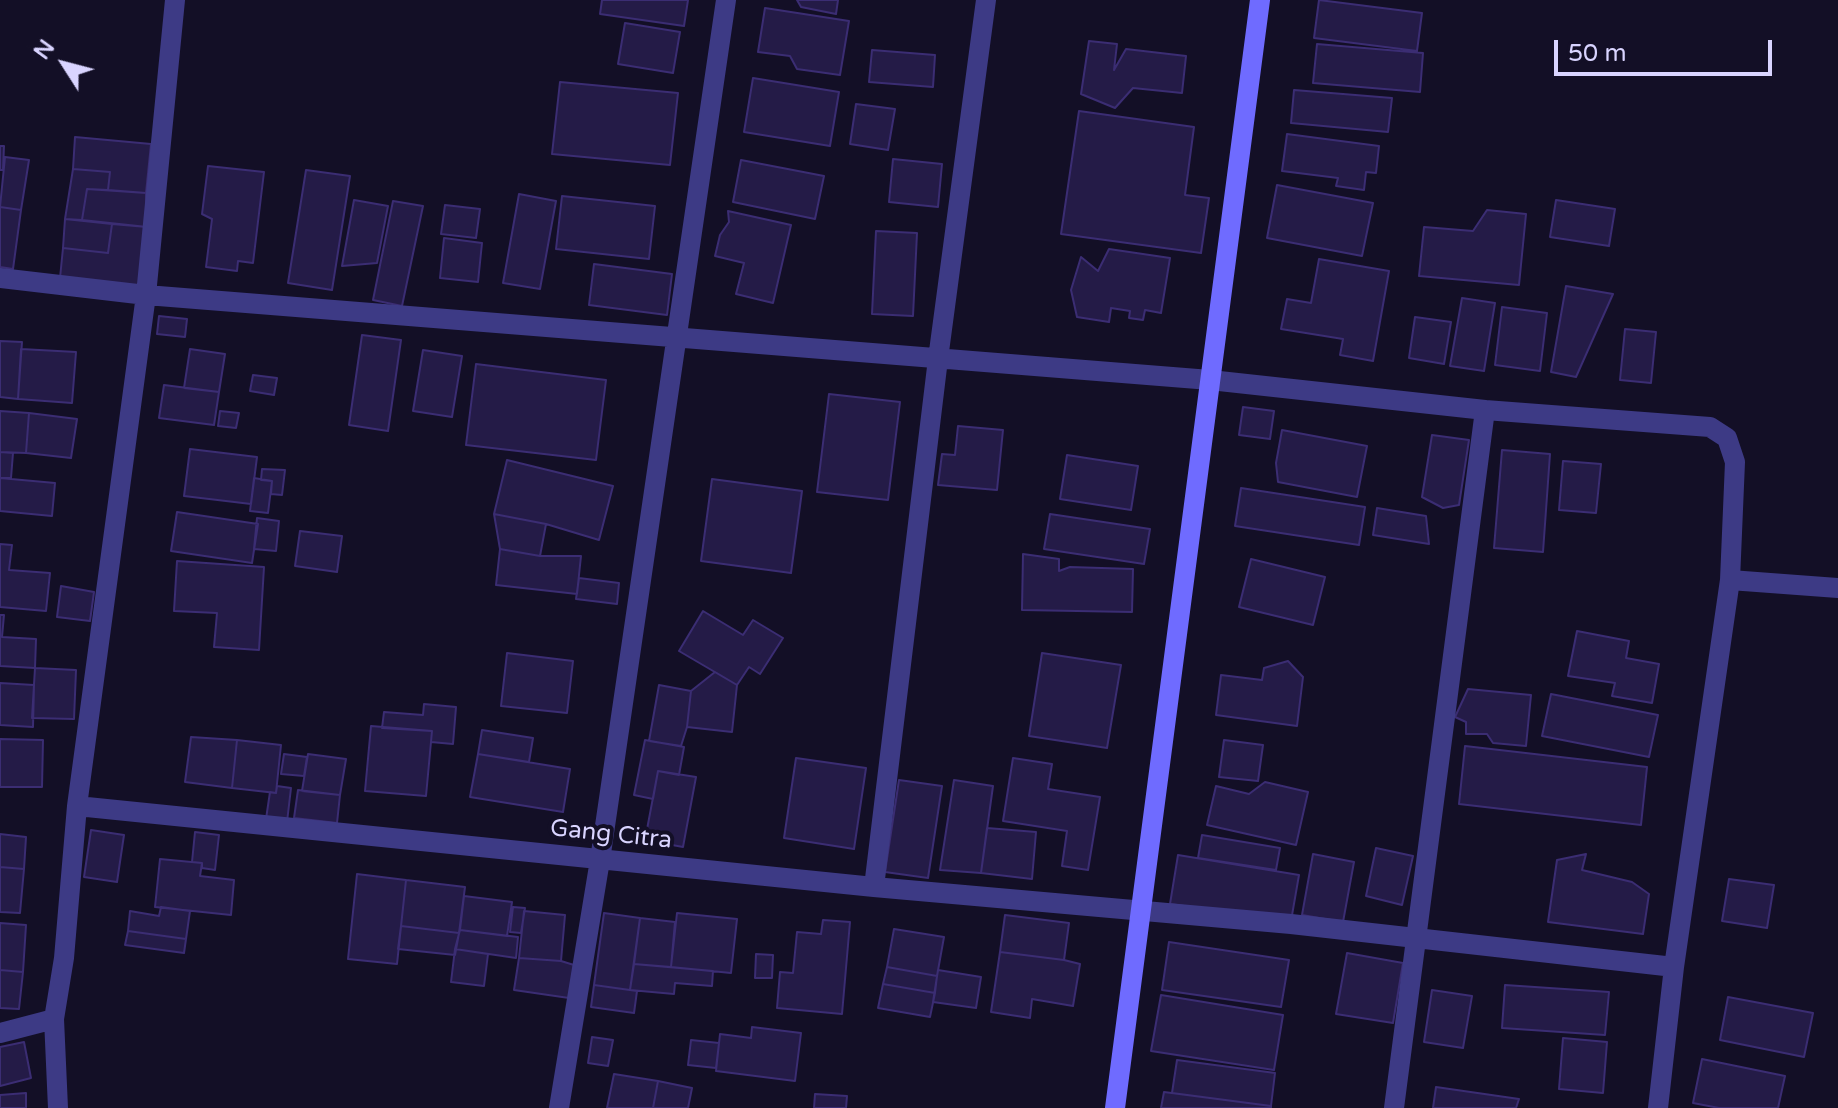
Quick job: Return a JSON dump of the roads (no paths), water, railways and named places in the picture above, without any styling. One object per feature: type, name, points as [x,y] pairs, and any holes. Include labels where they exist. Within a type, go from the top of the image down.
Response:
[{"type":"street","points":[[58,1108],[54,1019],[64,958],[77,806],[146,295],[175,0]]},
{"type":"street","points":[[559,1108],[600,860],[726,0]]},
{"type":"street","points":[[874,887],[938,359],[986,0]]},
{"type":"street","points":[[1115,1108],[1260,0]]},
{"type":"street","points":[[0,278],[146,295],[1210,380],[1485,410],[1710,427],[1727,438],[1735,462],[1730,580],[1674,967],[1658,1108]]},
{"type":"street","points":[[1394,1108],[1485,410]]},
{"type":"street","points":[[1730,580],[1838,588]]},
{"type":"street","name":"Gang Citra","points":[[77,806],[874,887],[1291,924],[1674,967]]},
{"type":"street","points":[[0,1033],[54,1019]]}]
